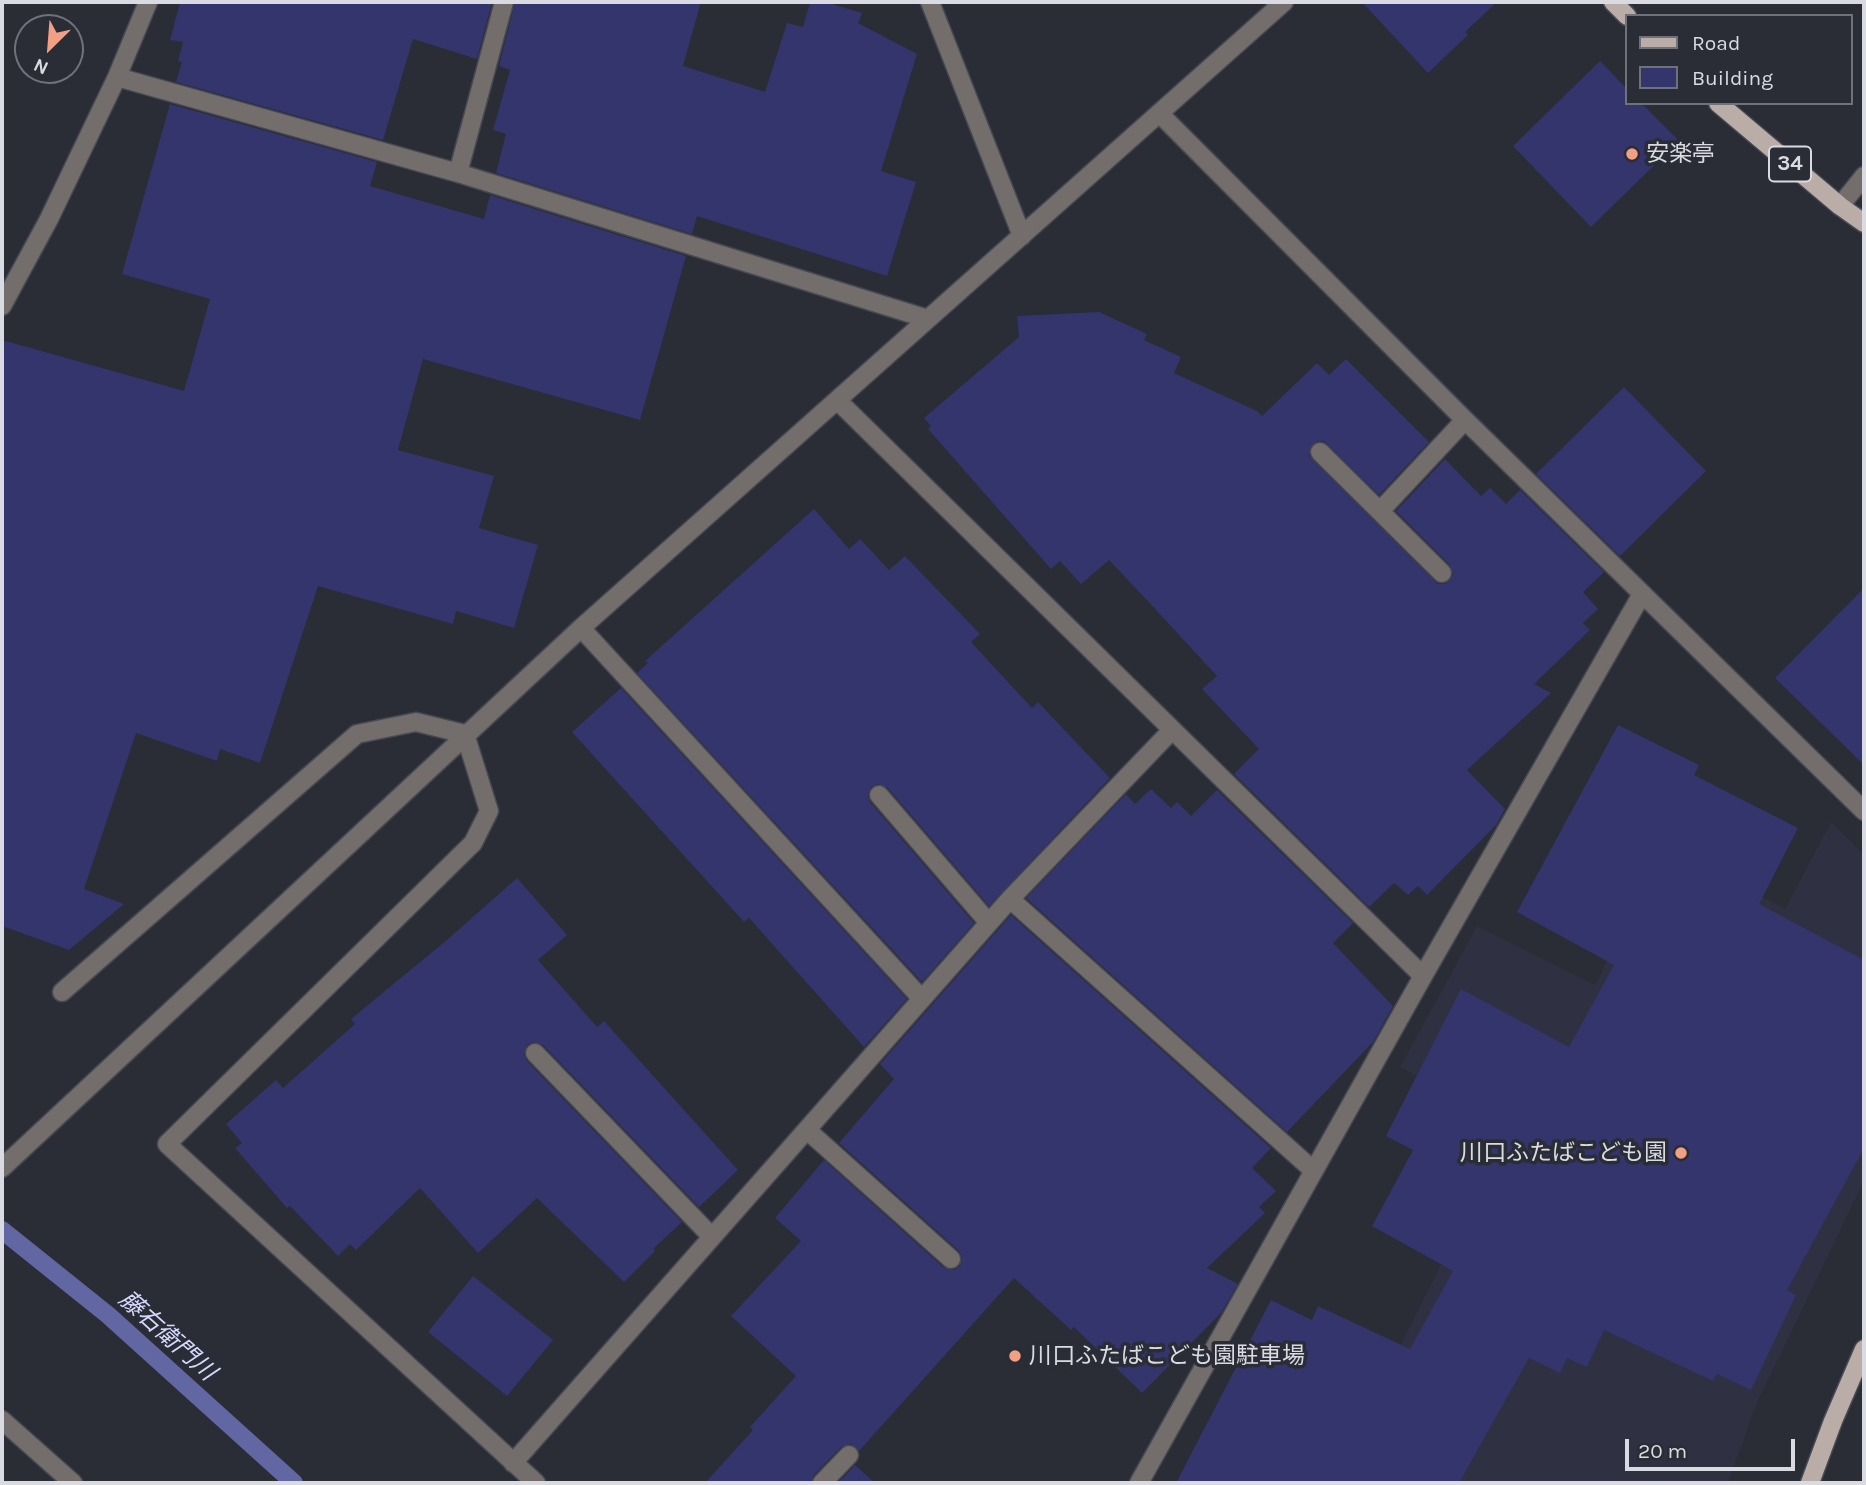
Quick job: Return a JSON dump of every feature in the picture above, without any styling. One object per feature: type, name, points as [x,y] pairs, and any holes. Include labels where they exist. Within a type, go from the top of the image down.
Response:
[{"type":"main road","name":"34","points":[[1720,105],[1864,223]]},
{"type":"main road","points":[[1810,1483],[1864,1349]]},
{"type":"street","points":[[2,306],[50,219],[117,77],[148,2]]},
{"type":"street","points":[[458,173],[504,2]]},
{"type":"street","points":[[930,2],[1022,236]]},
{"type":"street","points":[[2,1168],[581,628],[1283,2]]},
{"type":"street","points":[[117,77],[458,173],[928,319]]},
{"type":"street","points":[[1159,113],[1465,420],[1864,811]]},
{"type":"street","points":[[1840,206],[1864,176]]},
{"type":"street","points":[[837,400],[1423,976]]},
{"type":"street","points":[[1380,511],[1465,420]]},
{"type":"street","points":[[1320,452],[1442,573]]},
{"type":"street","points":[[1139,1483],[1423,976],[1642,594]]},
{"type":"street","points":[[581,628],[922,999]]},
{"type":"street","points":[[62,992],[356,734],[416,722],[465,734]]},
{"type":"street","points":[[513,1463],[1010,899],[1172,730]]},
{"type":"street","points":[[465,734],[489,811],[473,843],[167,1144],[536,1483]]},
{"type":"street","points":[[878,795],[989,923]]},
{"type":"street","points":[[1010,899],[1314,1171]]},
{"type":"street","points":[[535,1053],[712,1237]]},
{"type":"street","points":[[807,1130],[951,1259]]},
{"type":"street","points":[[2,1420],[73,1483]]},
{"type":"street","points":[[822,1483],[849,1455]]},
{"type":"shaded area","name":"川口ふたばこども園","points":[[1831,822],[1864,854],[1864,1181],[1756,1405],[1728,1483],[1330,1483],[1512,1126],[1400,1067],[1477,926],[1595,985],[1665,844],[1785,909]]},
{"type":"building","points":[[180,2],[492,2],[477,59],[413,39],[383,140],[176,82],[182,62],[178,61],[183,42],[170,40]]},
{"type":"building","points":[[515,2],[701,2],[683,66],[765,92],[787,23],[803,27],[810,2],[825,2],[862,13],[858,23],[917,54],[881,171],[916,182],[887,276],[697,216],[692,234],[496,173],[506,134],[493,130],[510,70],[499,66]]},
{"type":"building","points":[[1362,2],[1497,2],[1465,32],[1468,35],[1428,73]]},
{"type":"building","points":[[1600,61],[1624,86],[1624,105],[1643,105],[1679,141],[1591,227],[1513,146]]},
{"type":"building","points":[[170,104],[377,162],[370,186],[484,219],[490,195],[686,256],[640,420],[423,359],[398,450],[494,476],[479,528],[538,545],[514,628],[456,611],[453,624],[318,586],[260,763],[220,749],[217,761],[136,733],[84,889],[124,904],[69,950],[2,926],[2,340],[184,391],[210,299],[122,274]]},
{"type":"building","points":[[1099,312],[1147,334],[1144,340],[1181,357],[1174,373],[1257,411],[1262,416],[1317,363],[1329,375],[1346,359],[1429,442],[1379,495],[1324,441],[1312,445],[1309,456],[1438,584],[1446,584],[1450,580],[1453,575],[1450,565],[1396,511],[1445,459],[1481,496],[1490,488],[1506,504],[1520,490],[1604,572],[1583,592],[1598,609],[1583,623],[1590,630],[1534,684],[1551,693],[1467,770],[1505,809],[1496,825],[1427,895],[1418,886],[1408,895],[1394,883],[1369,907],[1234,774],[1259,749],[1202,689],[1217,676],[1109,560],[1081,584],[1060,561],[1051,569],[928,429],[931,426],[924,418],[1019,337],[1017,316]]},
{"type":"building","points":[[1624,387],[1706,471],[1620,556],[1536,474]]},
{"type":"building","points":[[814,509],[849,549],[860,539],[889,570],[905,556],[980,634],[971,642],[1032,708],[1038,702],[1110,778],[989,906],[888,788],[878,784],[871,787],[868,796],[870,802],[974,923],[922,982],[637,673],[648,663],[645,661]]},
{"type":"building","points":[[1864,588],[1864,765],[1775,678]]},
{"type":"building","points":[[621,688],[907,999],[864,1047],[749,918],[744,922],[572,732]]},
{"type":"building","name":"川口ふたばこども園","points":[[1618,725],[1699,765],[1694,775],[1798,828],[1759,904],[1864,960],[1864,1148],[1787,1290],[1796,1295],[1751,1390],[1717,1374],[1713,1381],[1604,1330],[1587,1367],[1567,1358],[1560,1373],[1529,1358],[1459,1483],[1176,1483],[1271,1300],[1312,1320],[1318,1306],[1410,1349],[1453,1271],[1372,1226],[1413,1150],[1386,1136],[1461,989],[1569,1047],[1614,965],[1517,912]]},
{"type":"building","points":[[1151,789],[1171,808],[1177,802],[1191,816],[1217,790],[1353,923],[1333,943],[1393,1006],[1373,1042],[1287,1132],[1026,898],[1126,794],[1135,804]]},
{"type":"building","points":[[517,878],[567,935],[538,960],[597,1027],[604,1021],[738,1170],[699,1207],[543,1045],[533,1042],[527,1045],[524,1055],[527,1061],[682,1222],[624,1282],[537,1198],[478,1253],[420,1188],[356,1250],[350,1244],[338,1256],[290,1206],[287,1208],[235,1148],[242,1143],[226,1124],[276,1080],[283,1088],[355,1024],[351,1019]]},
{"type":"building","points":[[1011,915],[1271,1148],[1252,1168],[1276,1191],[1259,1207],[1265,1213],[1207,1268],[1238,1284],[1221,1313],[1142,1393],[1074,1327],[1071,1330],[1014,1278],[859,1451],[851,1444],[841,1447],[814,1475],[811,1483],[705,1483],[753,1430],[750,1427],[796,1376],[731,1316],[801,1241],[775,1218],[824,1160],[943,1267],[954,1270],[960,1266],[962,1256],[959,1251],[839,1143],[894,1079],[880,1064]]},
{"type":"building","points":[[473,1276],[553,1340],[507,1396],[428,1332]]},
{"type":"building","points":[[855,1465],[875,1483],[838,1483]]},
{"type":"waterway","name":"藤右衛門川","points":[[2,1230],[108,1315],[294,1483]]},
{"type":"place","name":"安楽亭","points":[[1632,154]]},
{"type":"place","name":"川口ふたばこども園","points":[[1681,1153]]},
{"type":"place","name":"川口ふたばこども園駐車場","points":[[1015,1356]]}]
